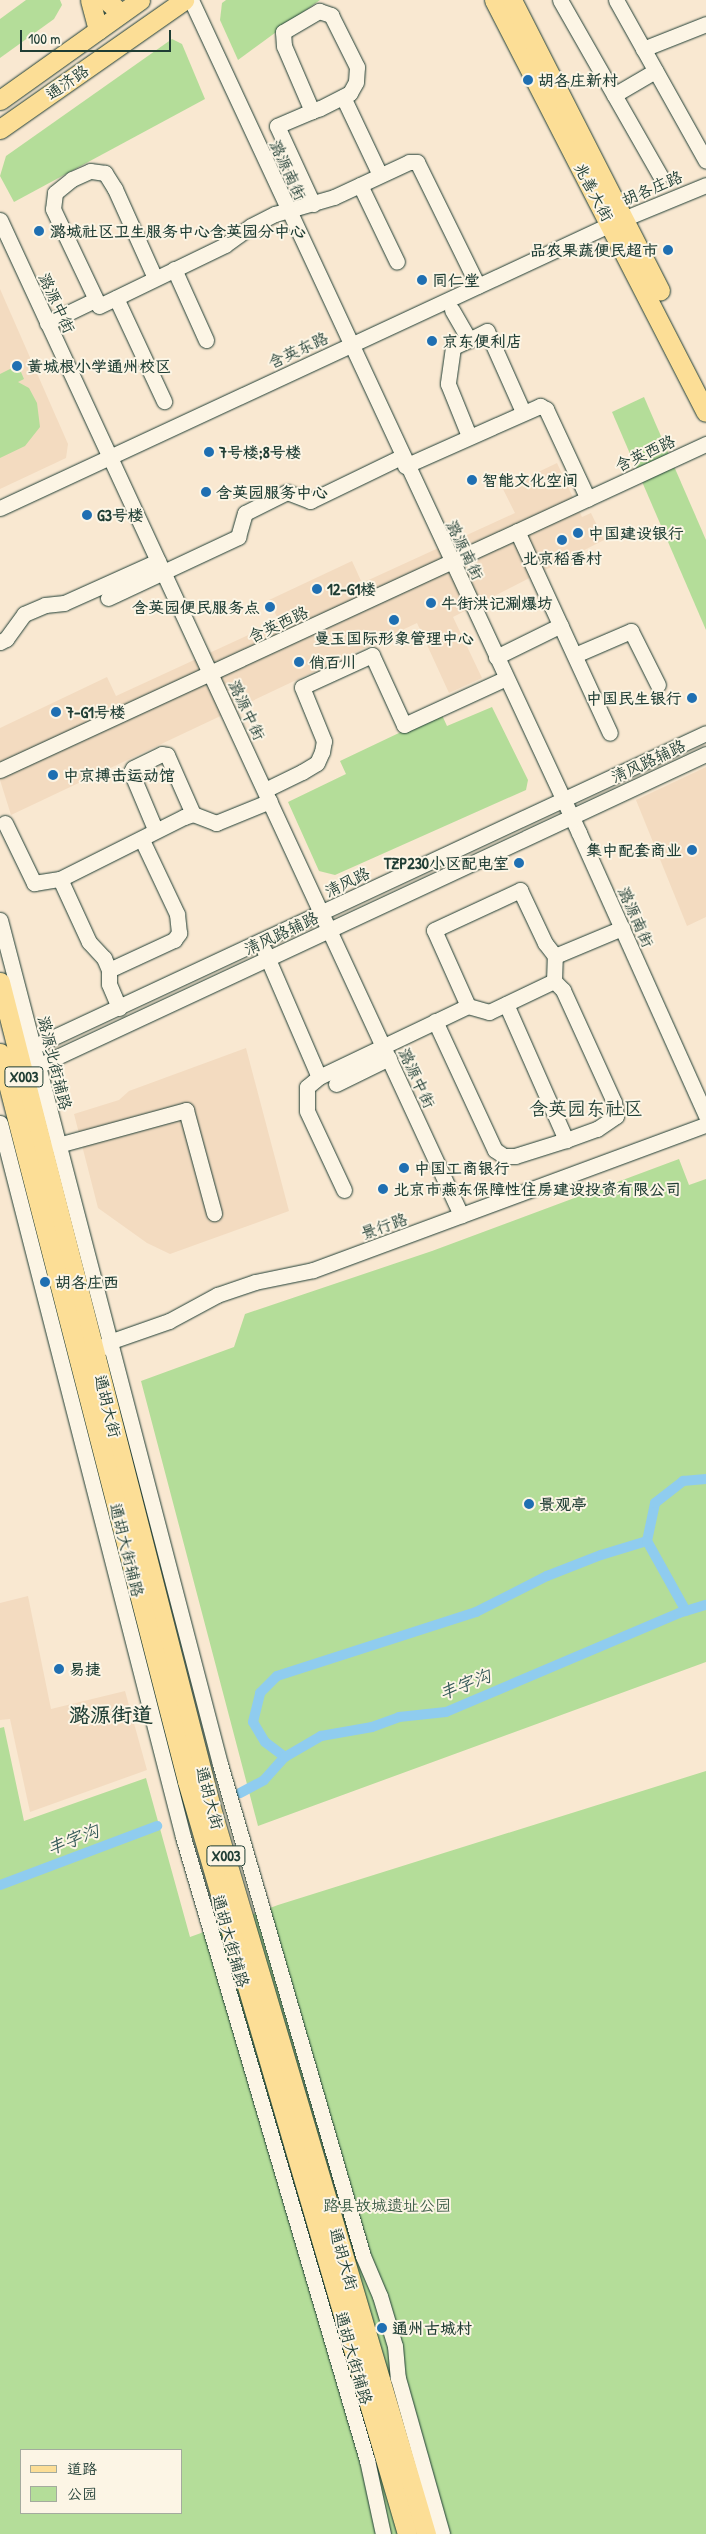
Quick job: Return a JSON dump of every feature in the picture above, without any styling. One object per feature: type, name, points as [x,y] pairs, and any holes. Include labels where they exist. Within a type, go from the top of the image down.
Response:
[{"type":"main road","points":[[90,0],[98,30]]},
{"type":"main road","points":[[106,0],[121,13]]},
{"type":"main road","name":"通济路","points":[[0,100],[140,0]]},
{"type":"main road","name":"通济路","points":[[0,129],[184,0]]},
{"type":"main road","name":"兆善大街","points":[[494,0],[691,350],[706,388]]},
{"type":"main road","name":"兆善大街","points":[[512,0],[618,221],[706,412]]},
{"type":"main road","name":"X003","points":[[0,982],[13,1054],[23,1073],[31,1176]]},
{"type":"main road","name":"通胡大街","points":[[31,1176],[102,1347],[213,1815],[426,2534]]},
{"type":"main road","name":"通胡大街","points":[[31,1176],[189,1790],[407,2534]]},
{"type":"street","name":"潞源南街","points":[[191,0],[351,345],[403,462],[452,561],[571,816],[706,1116]]},
{"type":"street","points":[[616,0],[706,161]]},
{"type":"street","points":[[567,2],[614,94],[660,175]]},
{"type":"street","points":[[312,111],[284,46],[283,32],[319,11],[331,15],[357,67],[356,82],[350,93],[312,111],[277,126],[313,204]]},
{"type":"street","points":[[643,49],[706,24]]},
{"type":"street","points":[[614,94],[655,71]]},
{"type":"street","points":[[342,96],[380,176]]},
{"type":"street","points":[[155,278],[115,189],[105,173],[90,171],[72,178],[55,192],[52,202],[98,306],[226,245],[251,226],[287,209],[313,204],[409,162],[417,162],[478,286]]},
{"type":"street","name":"胡各庄路","points":[[618,221],[706,184]]},
{"type":"street","points":[[360,185],[397,262]]},
{"type":"street","name":"潞源中街","points":[[0,220],[461,1215]]},
{"type":"street","name":"含英东路","points":[[0,508],[618,221]]},
{"type":"street","points":[[174,270],[206,340]]},
{"type":"street","points":[[116,298],[164,401]]},
{"type":"street","points":[[47,323],[95,300]]},
{"type":"street","points":[[452,310],[468,340]]},
{"type":"street","points":[[470,436],[448,384],[454,347],[487,331],[523,412]]},
{"type":"street","points":[[0,642],[6,639],[24,614],[45,605],[64,603],[238,537],[245,514],[287,492],[310,500],[540,406],[546,409],[588,498]]},
{"type":"street","name":"含英西路","points":[[0,770],[706,444]]},
{"type":"street","points":[[517,531],[610,733]]},
{"type":"street","points":[[108,598],[161,567]]},
{"type":"street","points":[[496,657],[561,625]]},
{"type":"street","points":[[575,655],[631,631],[658,685]]},
{"type":"street","points":[[5,823],[34,882],[60,879],[142,840],[155,829],[193,814],[216,823],[268,796],[317,762],[322,752],[324,740],[302,687],[372,655],[404,725],[506,678]]},
{"type":"street","name":"清风路","points":[[13,1054],[119,1008],[706,733]]},
{"type":"street","points":[[155,829],[131,772],[133,768],[162,754],[167,755],[193,814]]},
{"type":"street","name":"清风路辅路","points":[[23,1073],[706,754]]},
{"type":"street","points":[[109,970],[174,940],[179,933],[177,914],[142,840]]},
{"type":"street","points":[[60,879],[89,942],[104,958],[109,970],[109,984],[119,1008]]},
{"type":"street","points":[[435,1021],[495,1150],[504,1156],[515,1156],[566,1140],[597,1128],[616,1116],[614,1102],[563,990],[554,981],[555,956],[545,943],[520,890],[434,930],[468,1006]]},
{"type":"street","name":"潞源北街辅路","points":[[0,920],[13,1054],[58,1145],[75,1215],[102,1347]]},
{"type":"street","points":[[555,956],[622,928]]},
{"type":"street","points":[[260,942],[319,1077]]},
{"type":"street","points":[[336,1084],[435,1021],[468,1006],[489,1012],[554,981]]},
{"type":"street","points":[[506,1004],[566,1140]]},
{"type":"street","points":[[344,1190],[307,1111],[307,1087],[319,1077],[386,1052]]},
{"type":"street","points":[[58,1145],[186,1110],[214,1213]]},
{"type":"street","points":[[0,1123],[31,1176]]},
{"type":"street","name":"景行路","points":[[79,1365],[102,1347],[169,1321],[217,1295],[254,1282],[313,1270],[706,1125]]},
{"type":"street","name":"通胡大街辅路","points":[[31,1176],[183,1837],[367,2460],[383,2534]]},
{"type":"street","points":[[102,1347],[229,1798],[362,2256],[380,2296],[395,2346],[398,2378],[442,2534]]},
{"type":"shaded area","name":"黄城根小学通州校区","points":[[0,289],[68,444],[66,458],[0,489]]},
{"type":"shaded area","points":[[557,463],[582,517],[591,513],[604,540],[453,617],[482,678],[449,693],[417,623],[11,815],[0,780],[0,728],[107,677],[116,696],[279,621],[269,600],[352,561],[362,583],[515,513],[503,489]]},
{"type":"shaded area","points":[[706,767],[706,917],[687,926],[636,800]]},
{"type":"shaded area","points":[[246,1048],[289,1211],[170,1254],[147,1243],[98,1208],[74,1114],[119,1100],[129,1091]]},
{"type":"shaded area","points":[[28,1596],[51,1709],[125,1691],[147,1770],[30,1812],[10,1719],[0,1720],[0,1603]]},
{"type":"green space","points":[[26,0],[60,0],[62,5],[54,19],[0,58],[0,19]]},
{"type":"green space","points":[[226,0],[320,0],[238,60],[220,20],[222,3]]},
{"type":"green space","points":[[172,39],[182,44],[205,99],[14,202],[0,176],[6,156]]},
{"type":"green space","points":[[18,365],[24,379],[18,382],[29,388],[37,403],[40,427],[25,446],[0,458],[0,374]]},
{"type":"green space","points":[[644,397],[706,540],[706,630],[612,412]]},
{"type":"green space","points":[[492,707],[528,780],[526,790],[335,875],[319,871],[288,802],[346,774],[340,761],[441,713],[447,726]]},
{"type":"green space","points":[[679,1159],[689,1185],[706,1179],[706,1662],[258,1826],[141,1381],[234,1347],[245,1314],[432,1251]]},
{"type":"green space","name":"路县故城遗址公园","points":[[4,1727],[24,1821],[146,1778],[190,1937],[278,1905],[706,1771],[706,2534],[0,2534],[0,1728]]},
{"type":"waterway","points":[[647,1541],[655,1503],[683,1481],[706,1479]]},
{"type":"waterway","points":[[285,1757],[265,1742],[253,1722],[260,1693],[277,1676],[476,1612],[547,1576],[601,1555],[647,1541],[686,1611]]},
{"type":"waterway","name":"丰字沟","points":[[240,1793],[264,1780],[285,1757],[321,1736],[372,1727],[399,1717],[446,1712],[679,1613],[706,1605]]},
{"type":"waterway","name":"丰字沟","points":[[0,1885],[157,1826]]},
{"type":"place","name":"胡各庄新村","points":[[528,80]]},
{"type":"place","name":"潞城社区卫生服务中心含英园分中心","points":[[39,231]]},
{"type":"place","name":"品农果蔬便民超市","points":[[668,250]]},
{"type":"place","name":"同仁堂","points":[[422,280]]},
{"type":"place","name":"京东便利店","points":[[432,341]]},
{"type":"place","name":"黄城根小学通州校区","points":[[17,366]]},
{"type":"place","name":"7号楼;8号楼","points":[[209,452]]},
{"type":"place","name":"智能文化空间","points":[[472,480]]},
{"type":"place","name":"含英园服务中心","points":[[206,492]]},
{"type":"place","name":"G3号楼","points":[[87,515]]},
{"type":"place","name":"中国建设银行","points":[[578,533]]},
{"type":"place","name":"北京稻香村","points":[[562,540]]},
{"type":"place","name":"12-G1楼","points":[[317,589]]},
{"type":"place","name":"牛街洪记涮爆坊","points":[[431,603]]},
{"type":"place","name":"含英园便民服务点","points":[[270,607]]},
{"type":"place","name":"曼玉国际形象管理中心","points":[[394,620]]},
{"type":"place","name":"俏百川","points":[[299,662]]},
{"type":"place","name":"中国民生银行","points":[[692,698]]},
{"type":"place","name":"7-G1号楼","points":[[56,712]]},
{"type":"place","name":"中京搏击运动馆","points":[[53,775]]},
{"type":"place","name":"集中配套商业","points":[[692,850]]},
{"type":"place","name":"TZP230小区配电室","points":[[519,863]]},
{"type":"place","name":"中国工商银行","points":[[404,1168]]},
{"type":"place","name":"北京市燕东保障性住房建设投资有限公司","points":[[383,1189]]},
{"type":"place","name":"胡各庄西","points":[[45,1282]]},
{"type":"place","name":"景观亭","points":[[529,1504]]},
{"type":"place","name":"易捷","points":[[59,1669]]},
{"type":"place","name":"通州古城村","points":[[382,2328]]},
{"type":"district","name":"含英园东社区","points":[[586,1109]]},
{"type":"district","name":"潞源街道","points":[[111,1715]]}]
